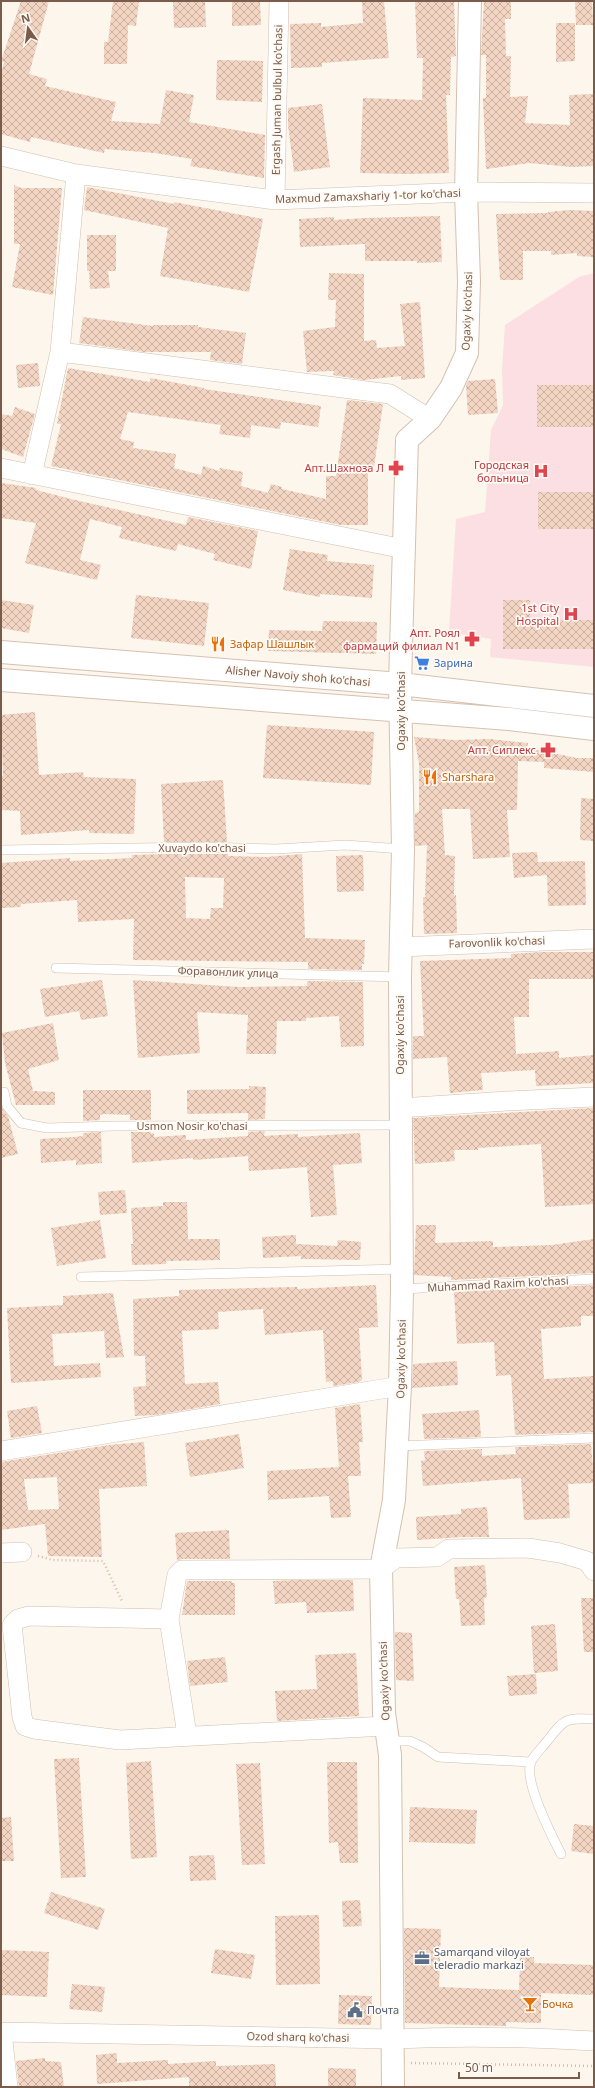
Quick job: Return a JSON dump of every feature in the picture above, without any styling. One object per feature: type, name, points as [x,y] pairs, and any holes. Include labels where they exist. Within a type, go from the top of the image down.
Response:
[{"type":"street","name":"Ergash Juman bulbul ko'chasi","points":[[275,200],[279,1]]},
{"type":"street","name":"Ogaxiy ko'chasi","points":[[393,2087],[390,1755],[384,1713],[381,1569],[394,1500],[400,1386],[400,947],[403,849],[400,684],[407,440],[430,418],[451,388],[467,353],[469,281],[466,192],[470,1]]},
{"type":"street","name":"Maxmud Zamaxshariy 1-tor ko'chasi","points":[[1,156],[76,174],[275,200],[466,192],[594,193]]},
{"type":"street","points":[[32,475],[60,352],[76,174]]},
{"type":"street","points":[[60,352],[390,394],[430,418]]},
{"type":"street","points":[[1,468],[404,549]]},
{"type":"street","name":"Alisher Navoiy shoh ko'chasi","points":[[1,652],[400,684],[594,706]]},
{"type":"street","points":[[1,680],[400,712],[510,719],[594,729]]},
{"type":"street","name":"Farovonlik ko'chasi","points":[[400,947],[594,939]]},
{"type":"street","points":[[400,1117],[507,1100],[594,1097]]},
{"type":"street","points":[[1,1451],[400,1386]]},
{"type":"street","points":[[187,1735],[169,1619],[177,1575],[182,1570],[381,1569],[396,1558],[437,1557],[449,1549],[528,1548],[560,1553],[587,1561],[594,1571]]},
{"type":"street","points":[[1,1553],[22,1552]]},
{"type":"street","points":[[169,1619],[29,1616],[18,1619],[12,1625],[22,1717],[25,1726],[34,1729],[120,1740],[187,1735],[387,1734]]},
{"type":"street","points":[[1,2032],[8,2087]]},
{"type":"street","name":"Ozod sharq ko'chasi","points":[[1,2032],[393,2039],[457,2036],[594,2041]]},
{"type":"lane","name":"Xuvaydo ko'chasi","points":[[1,850],[204,847],[276,849],[345,845],[403,849]]},
{"type":"lane","name":"Форавонлик улица","points":[[56,968],[400,977]]},
{"type":"lane","name":"Usmon Nosir ko'chasi","points":[[3,1093],[8,1106],[21,1123],[47,1128],[400,1117]]},
{"type":"lane","name":"Muhammad Raxim ko'chasi","points":[[81,1277],[594,1279]]},
{"type":"lane","points":[[398,1446],[594,1438]]},
{"type":"lane","points":[[561,1854],[540,1808],[531,1782],[531,1762],[560,1724],[573,1718],[594,1719]]},
{"type":"lane","points":[[387,1734],[410,1741],[423,1747],[438,1757],[531,1762]]},
{"type":"path","points":[[22,1552],[52,1560],[103,1561],[131,1619]]},
{"type":"path","points":[[393,2062],[594,2066]]},
{"type":"shaded area","name":"Городская больница","points":[[594,273],[594,667],[490,657],[491,639],[449,632],[456,519],[485,512],[491,430],[503,405],[502,369],[505,325],[579,277]]},
{"type":"building","points":[[21,1],[49,1],[29,74],[47,79],[45,86],[116,102],[111,121],[160,124],[166,90],[194,95],[189,122],[265,135],[264,178],[190,166],[192,159],[155,153],[105,149],[104,153],[31,137],[30,142],[1,134],[1,74],[4,62],[1,61]]},
{"type":"building","points":[[113,1],[139,1],[136,26],[128,25],[127,64],[104,64],[104,42],[108,42]]},
{"type":"building","points":[[173,1],[205,1],[206,27],[174,28]]},
{"type":"building","points":[[232,1],[260,1],[261,25],[232,26]]},
{"type":"building","points":[[362,1],[384,1],[389,58],[322,63],[322,67],[291,68],[290,24],[321,23],[321,27],[363,23]]},
{"type":"building","points":[[415,1],[454,1],[456,56],[451,57],[450,95],[446,95],[449,173],[360,173],[363,98],[422,100],[423,58],[417,58]]},
{"type":"building","points":[[484,1],[511,1],[511,19],[505,19],[506,56],[511,56],[510,97],[528,96],[525,123],[570,125],[569,95],[594,94],[594,166],[572,167],[529,163],[486,169],[483,98],[486,98],[486,55],[481,55]]},
{"type":"building","points":[[575,1],[592,1],[593,25],[576,25]]},
{"type":"building","points":[[556,23],[575,23],[575,61],[556,62]]},
{"type":"building","points":[[217,60],[263,61],[262,102],[216,100]]},
{"type":"building","points":[[322,104],[330,167],[294,172],[288,125],[288,108]]},
{"type":"building","points":[[14,185],[21,188],[62,188],[53,295],[12,287],[20,244],[14,244]]},
{"type":"building","points":[[87,187],[263,219],[249,292],[160,276],[168,228],[84,210]]},
{"type":"building","points":[[570,210],[594,211],[594,257],[577,256],[577,253],[551,255],[551,251],[523,251],[523,280],[500,280],[496,214],[548,213]]},
{"type":"building","points":[[440,216],[442,262],[417,263],[417,261],[365,261],[365,244],[300,247],[299,219],[334,217],[334,220]]},
{"type":"building","points":[[87,235],[116,235],[116,271],[108,271],[110,288],[90,289],[89,271],[87,271]]},
{"type":"building","points":[[329,273],[364,274],[364,341],[376,340],[377,348],[405,346],[400,304],[420,302],[425,378],[401,380],[401,376],[364,380],[333,375],[334,371],[307,372],[303,331],[335,327],[336,300],[328,300]]},
{"type":"building","points":[[83,317],[153,326],[198,325],[198,327],[246,333],[242,364],[210,360],[211,352],[144,352],[79,343]]},
{"type":"building","points":[[38,363],[40,386],[18,388],[16,365]]},
{"type":"building","points":[[68,368],[150,382],[150,378],[204,389],[321,406],[318,427],[281,422],[280,429],[251,425],[250,438],[219,434],[221,425],[128,412],[120,439],[134,442],[133,448],[176,454],[174,468],[201,475],[203,466],[219,471],[220,468],[243,472],[241,486],[268,493],[271,484],[282,487],[282,489],[326,499],[326,476],[336,476],[347,400],[383,404],[374,467],[368,466],[368,525],[341,525],[51,466],[61,424],[57,424]]},
{"type":"building","points":[[495,379],[498,413],[468,415],[466,385],[468,381]]},
{"type":"building","points":[[537,385],[594,385],[594,427],[537,427]]},
{"type":"building","points":[[15,407],[35,414],[23,457],[1,449],[1,414],[12,416]]},
{"type":"building","points":[[1,483],[36,488],[36,490],[75,500],[186,525],[188,517],[258,531],[251,569],[213,560],[215,554],[178,544],[176,551],[119,538],[122,527],[90,519],[80,560],[101,565],[97,580],[25,563],[36,523],[1,518]]},
{"type":"building","points":[[538,492],[594,492],[594,529],[538,529]]},
{"type":"building","points":[[290,549],[328,555],[327,561],[374,565],[372,598],[320,594],[320,597],[283,590]]},
{"type":"building","points":[[136,595],[209,603],[204,646],[131,638]]},
{"type":"building","points":[[1,600],[34,605],[29,633],[1,628]]},
{"type":"building","points":[[503,600],[530,600],[530,620],[594,620],[594,649],[503,649]]},
{"type":"building","points":[[323,621],[377,622],[376,654],[268,651],[269,630],[322,631]]},
{"type":"building","points":[[35,712],[39,775],[83,772],[84,777],[136,779],[134,834],[89,833],[89,830],[21,835],[20,811],[1,810],[1,776],[3,776],[1,715]]},
{"type":"building","points":[[267,725],[374,732],[371,785],[263,778]]},
{"type":"building","points":[[414,737],[454,740],[489,739],[528,743],[527,748],[577,758],[594,758],[594,772],[544,768],[544,762],[518,761],[517,810],[507,810],[510,857],[473,859],[470,809],[442,809],[445,855],[455,856],[454,896],[456,895],[457,933],[424,934],[423,897],[425,897],[427,845],[415,846],[415,813],[419,812],[419,763]]},
{"type":"building","points":[[223,780],[227,842],[164,842],[161,784]]},
{"type":"building","points":[[581,798],[594,799],[594,841],[580,840]]},
{"type":"building","points":[[537,852],[538,862],[585,861],[586,905],[548,906],[547,875],[514,878],[512,853]]},
{"type":"building","points":[[228,854],[228,856],[266,857],[302,854],[305,938],[365,940],[364,964],[362,964],[362,970],[308,969],[308,962],[133,960],[134,919],[78,922],[77,900],[21,904],[21,907],[1,908],[1,863],[70,858],[70,861],[132,858],[132,855]],"holes":[[[185,877],[224,878],[223,908],[211,908],[210,919],[186,918]]]},
{"type":"building","points":[[363,855],[364,891],[337,892],[336,856]]},
{"type":"building","points":[[541,952],[594,952],[594,979],[529,979],[529,1017],[514,1017],[516,1054],[559,1051],[559,1058],[594,1055],[594,1083],[536,1086],[535,1070],[481,1073],[483,1090],[450,1093],[447,1057],[413,1059],[413,1036],[424,1036],[420,961],[511,958],[511,954]]},
{"type":"building","points":[[102,980],[108,1016],[81,1020],[79,1011],[45,1017],[40,989]]},
{"type":"building","points":[[133,980],[239,987],[307,986],[307,981],[363,982],[364,1046],[341,1047],[339,1016],[306,1018],[306,1021],[277,1021],[276,1054],[246,1054],[248,1015],[197,1012],[200,1053],[138,1058]]},
{"type":"building","points":[[53,1023],[59,1060],[28,1069],[33,1091],[55,1092],[55,1105],[16,1105],[5,1063],[2,1033]]},
{"type":"building","points":[[249,1086],[266,1087],[265,1119],[248,1120],[248,1113],[187,1114],[187,1090],[249,1089]]},
{"type":"building","points":[[83,1090],[151,1090],[151,1120],[130,1120],[130,1115],[104,1114],[100,1115],[100,1120],[83,1121]]},
{"type":"building","points":[[1,1107],[8,1116],[18,1154],[1,1158]]},
{"type":"building","points":[[594,1108],[594,1204],[545,1207],[541,1144],[478,1148],[478,1150],[454,1150],[455,1161],[415,1164],[413,1118]]},
{"type":"building","points":[[265,1131],[264,1136],[298,1134],[298,1137],[360,1133],[362,1163],[333,1165],[337,1215],[311,1217],[307,1167],[249,1171],[248,1156],[193,1160],[193,1158],[132,1163],[131,1132],[151,1132],[151,1134],[154,1133],[154,1137],[186,1135],[186,1140],[248,1136],[248,1132]]},
{"type":"building","points":[[101,1132],[102,1163],[76,1165],[76,1160],[41,1163],[40,1139],[83,1136],[83,1133]]},
{"type":"building","points":[[125,1190],[127,1213],[100,1215],[98,1192]]},
{"type":"building","points":[[163,1202],[187,1202],[188,1239],[220,1239],[220,1260],[166,1261],[166,1264],[132,1265],[131,1244],[133,1244],[131,1208],[163,1206]]},
{"type":"building","points":[[100,1220],[106,1258],[57,1266],[51,1228]]},
{"type":"building","points":[[416,1225],[436,1225],[435,1243],[493,1241],[493,1247],[552,1245],[594,1239],[594,1273],[451,1280],[451,1277],[414,1275]]},
{"type":"building","points":[[296,1235],[296,1244],[337,1246],[338,1240],[361,1242],[360,1260],[301,1259],[301,1256],[263,1258],[262,1237]]},
{"type":"building","points":[[376,1285],[378,1327],[359,1328],[362,1380],[359,1382],[333,1386],[333,1381],[326,1382],[323,1330],[265,1335],[263,1309],[218,1312],[219,1329],[182,1331],[185,1384],[218,1382],[220,1404],[156,1415],[135,1416],[133,1387],[146,1386],[145,1356],[134,1356],[133,1299],[179,1296],[179,1290],[297,1287],[297,1289]]},
{"type":"building","points":[[594,1285],[594,1316],[581,1316],[581,1326],[541,1329],[544,1379],[594,1376],[594,1432],[515,1435],[511,1375],[496,1376],[494,1342],[457,1344],[454,1292]]},
{"type":"building","points":[[113,1293],[124,1357],[106,1358],[104,1331],[52,1334],[54,1366],[100,1363],[101,1377],[11,1383],[7,1308],[63,1305],[63,1296]]},
{"type":"building","points":[[457,1361],[458,1385],[412,1388],[413,1364]]},
{"type":"building","points":[[360,1404],[363,1442],[359,1442],[361,1476],[348,1476],[351,1517],[331,1518],[329,1496],[268,1500],[267,1471],[339,1467],[335,1408]]},
{"type":"building","points":[[37,1406],[42,1433],[11,1438],[7,1411]]},
{"type":"building","points":[[479,1410],[481,1437],[424,1439],[422,1414]]},
{"type":"building","points":[[239,1434],[244,1468],[190,1477],[185,1443]]},
{"type":"building","points":[[144,1442],[147,1486],[99,1489],[102,1557],[48,1556],[45,1524],[1,1530],[1,1462],[109,1445]],"holes":[[[57,1477],[59,1509],[28,1510],[24,1479]]]},
{"type":"building","points":[[591,1444],[594,1483],[568,1484],[570,1518],[524,1520],[521,1478],[423,1486],[421,1461],[425,1460],[424,1451],[482,1449],[482,1456],[516,1454],[515,1447]]},
{"type":"building","points":[[487,1507],[489,1537],[417,1540],[416,1517],[461,1514],[461,1509]]},
{"type":"building","points":[[229,1530],[230,1559],[182,1559],[177,1561],[175,1533]]},
{"type":"building","points":[[485,1565],[487,1597],[484,1598],[485,1625],[461,1626],[459,1599],[456,1599],[454,1567]]},
{"type":"building","points":[[353,1580],[354,1611],[307,1613],[306,1602],[275,1604],[273,1581]]},
{"type":"building","points":[[187,1581],[232,1581],[232,1583],[235,1583],[235,1615],[182,1615]]},
{"type":"building","points":[[581,1598],[594,1598],[594,1652],[584,1652]]},
{"type":"building","points":[[555,1624],[558,1671],[534,1673],[531,1626]]},
{"type":"building","points":[[395,1632],[412,1633],[414,1681],[396,1680]]},
{"type":"building","points":[[356,1653],[359,1716],[277,1721],[275,1691],[317,1689],[315,1655]]},
{"type":"building","points":[[225,1657],[228,1682],[190,1686],[187,1661]]},
{"type":"building","points":[[536,1674],[537,1694],[509,1696],[507,1676]]},
{"type":"building","points":[[79,1758],[86,1877],[61,1878],[54,1759]]},
{"type":"building","points":[[151,1761],[157,1857],[131,1859],[126,1763]]},
{"type":"building","points":[[327,1762],[357,1762],[358,1863],[340,1863],[338,1842],[329,1843]]},
{"type":"building","points":[[260,1763],[265,1864],[242,1865],[236,1764]]},
{"type":"building","points":[[410,1807],[477,1810],[475,1844],[409,1842]]},
{"type":"building","points":[[11,1817],[14,1861],[1,1861],[1,1818]]},
{"type":"building","points":[[574,1824],[594,1826],[594,1854],[571,1851]]},
{"type":"building","points":[[214,1855],[216,1880],[190,1881],[189,1856]]},
{"type":"building","points":[[51,1892],[105,1909],[98,1930],[44,1913]]},
{"type":"building","points":[[360,1900],[362,1926],[343,1927],[342,1901]]},
{"type":"building","points":[[319,1915],[320,1984],[276,1985],[275,1916]]},
{"type":"building","name":"Samarqand viloyat teleradio markazi","points":[[404,1928],[441,1929],[439,1987],[519,1990],[520,1957],[534,1957],[534,1963],[594,1965],[594,1995],[541,1993],[541,2023],[506,2022],[506,2026],[405,2023]]},
{"type":"building","points":[[215,1949],[255,1955],[251,1979],[211,1973]]},
{"type":"building","points":[[1,1950],[49,1952],[47,1997],[1,1995]]},
{"type":"building","points":[[72,1984],[105,1987],[102,2012],[69,2009]]},
{"type":"building","name":"Почта","points":[[339,1995],[372,1996],[371,2025],[338,2024]]},
{"type":"building","points":[[117,2053],[117,2063],[168,2060],[168,2064],[216,2061],[216,2066],[275,2064],[276,2087],[189,2087],[189,2077],[97,2084],[96,2055]]},
{"type":"building","points":[[45,2058],[45,2061],[61,2062],[64,2087],[19,2087],[16,2061]]},
{"type":"building","points":[[328,2068],[356,2069],[356,2087],[328,2087]]},
{"type":"place","name":"Апт.Шахноза Л","points":[[396,468]]},
{"type":"place","name":"Городская больница","points":[[541,471]]},
{"type":"place","name":"1st City Hospital","points":[[571,614]]},
{"type":"place","name":"Апт. Роял фармаций филиал N1","points":[[472,639]]},
{"type":"place","name":"Зафар Шашлык","points":[[218,644]]},
{"type":"place","name":"Зарина","points":[[422,663]]},
{"type":"place","name":"Апт. Сиплекс","points":[[548,750]]},
{"type":"place","name":"Sharshara","points":[[430,777]]},
{"type":"place","name":"Samarqand viloyat teleradio markazi","points":[[422,1958]]},
{"type":"place","name":"Бочка","points":[[530,2004]]},
{"type":"place","name":"Почта","points":[[355,2010]]}]
